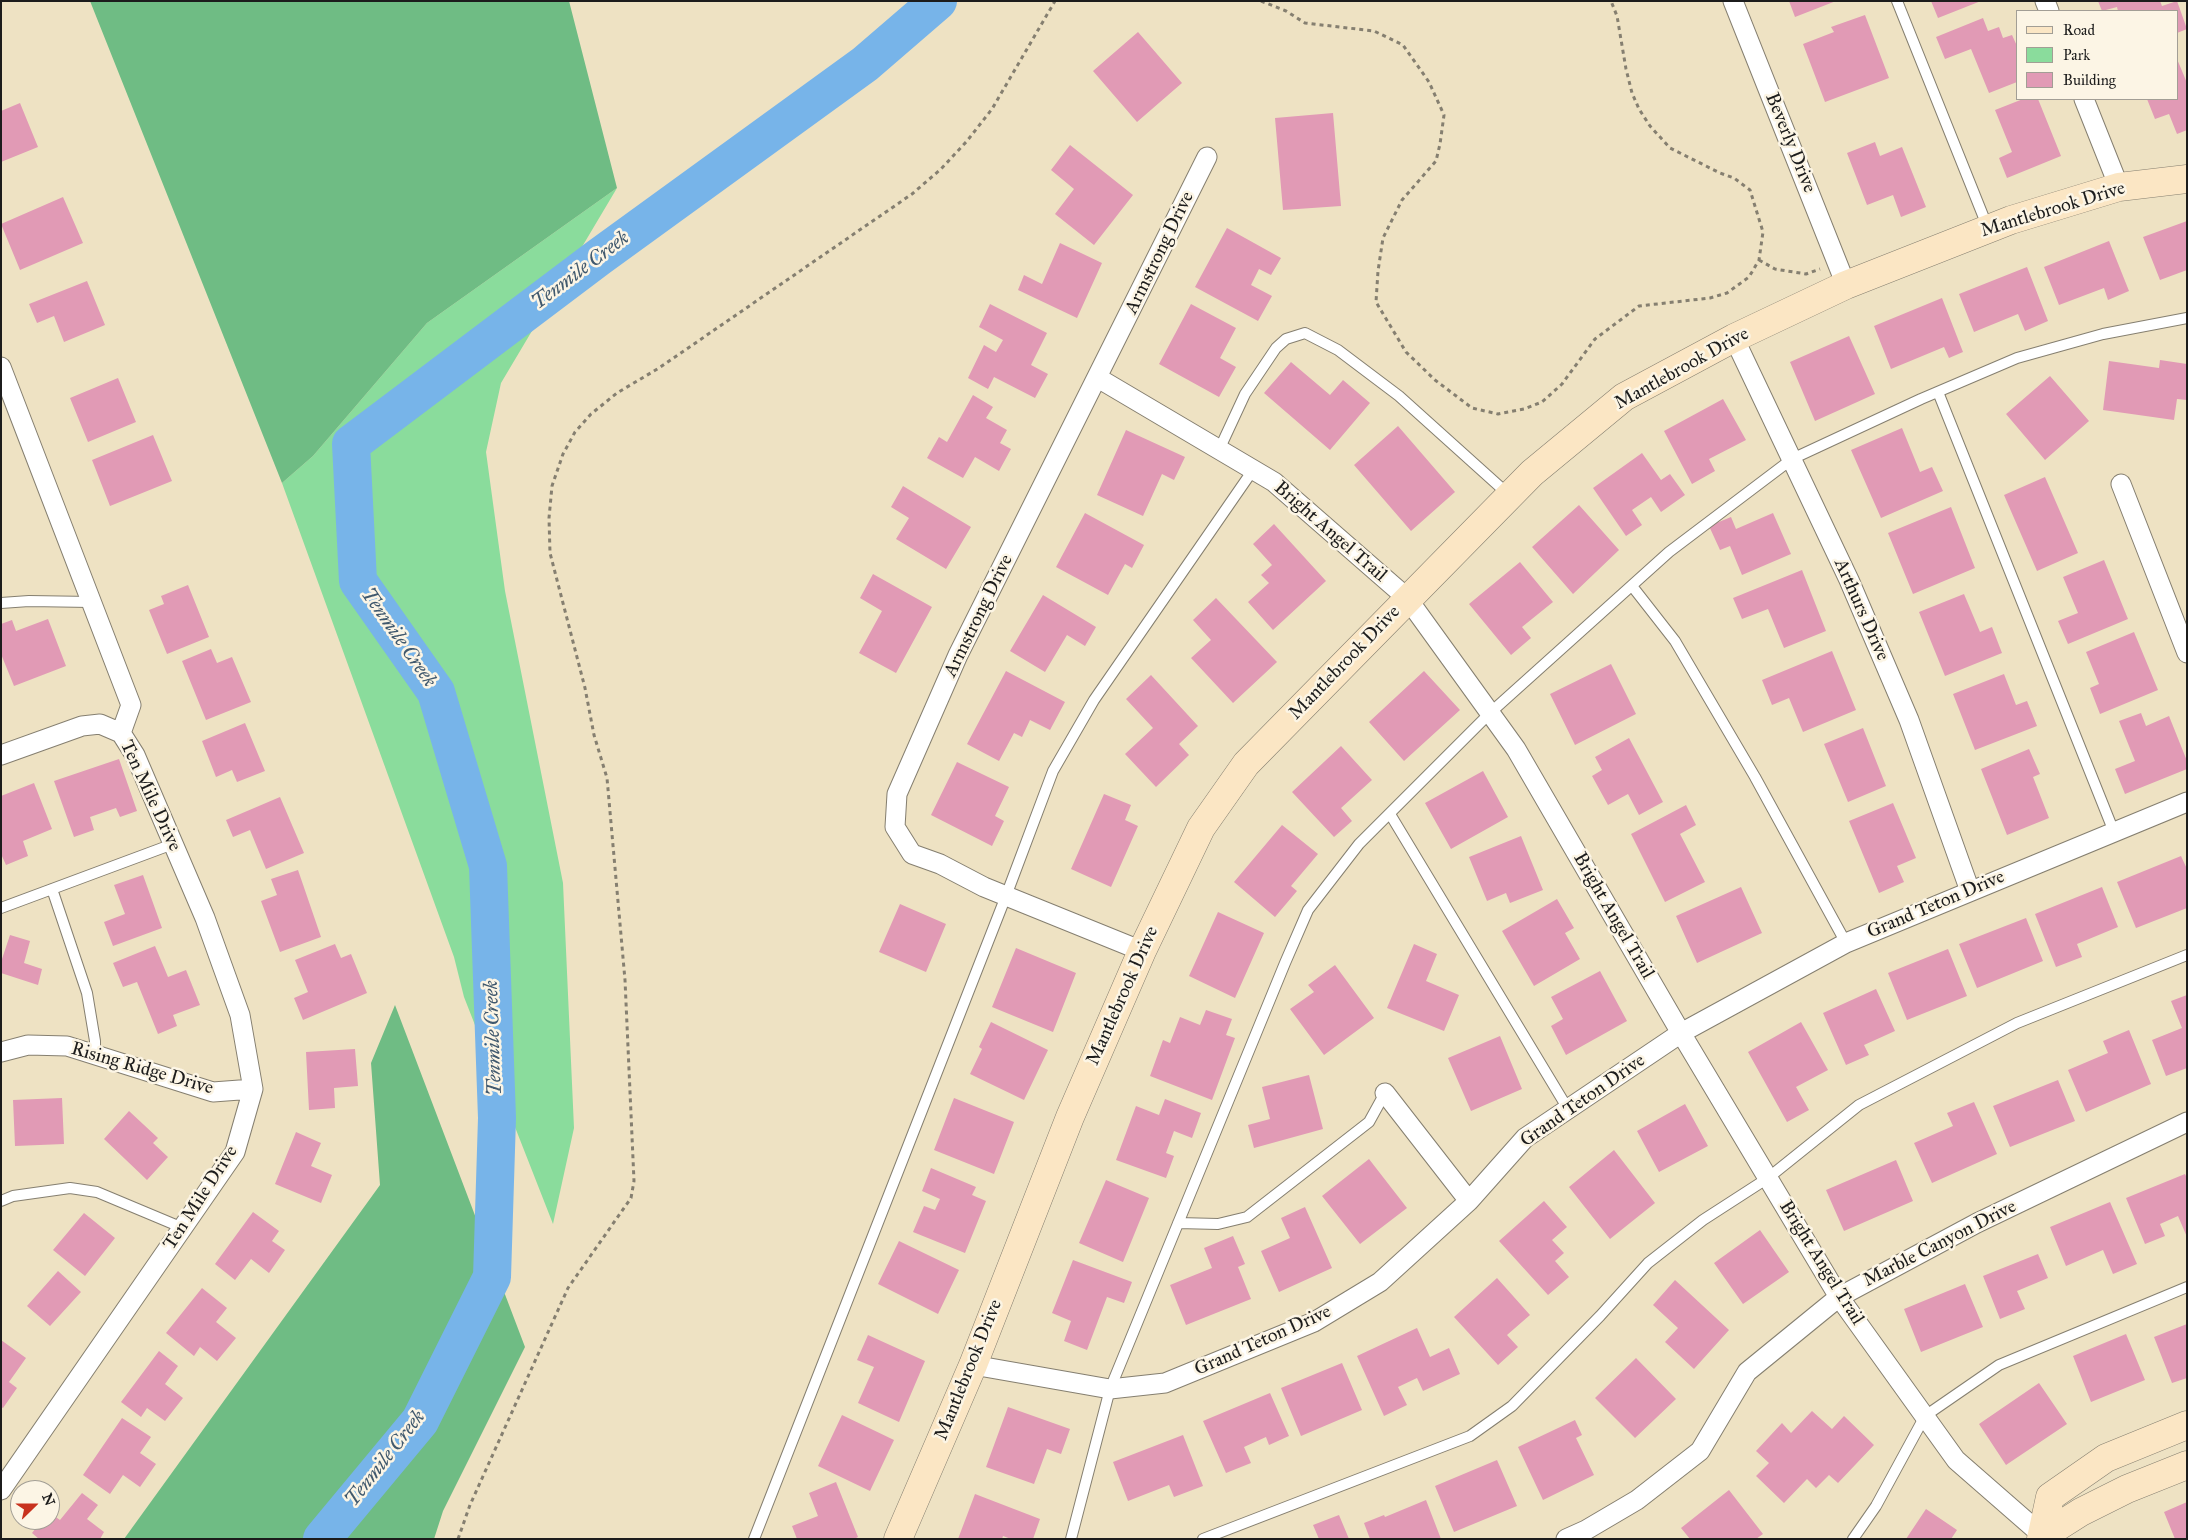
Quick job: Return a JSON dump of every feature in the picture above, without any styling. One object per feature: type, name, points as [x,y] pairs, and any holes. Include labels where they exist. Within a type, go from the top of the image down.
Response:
[{"type":"street","name":"Beverly Drive","points":[[1733,1],[1842,273]]},
{"type":"street","points":[[2084,100],[2120,187]]},
{"type":"street","name":"Armstrong Drive","points":[[1142,951],[984,887],[940,864],[912,854],[895,826],[897,794],[958,656],[1206,158]]},
{"type":"street","name":"Mantlebrook Drive","points":[[898,1539],[973,1365],[1070,1117],[1142,951],[1201,828],[1246,764],[1532,473],[1624,397],[1734,338],[1842,273],[2120,187],[2187,179]]},
{"type":"street","name":"Arthurs Drive","points":[[1734,338],[1849,580],[1909,720],[1970,891]]},
{"type":"street","name":"Bright Angel Trail","points":[[1098,378],[1274,482],[1408,598],[1516,749],[1681,1034],[1838,1297],[1956,1460],[2042,1537]]},
{"type":"street","name":"Ten Mile Drive","points":[[3,379],[130,704],[121,733]]},
{"type":"street","points":[[2121,484],[2187,654]]},
{"type":"street","name":"Ten Mile Drive","points":[[1,755],[82,726],[100,724],[121,733],[135,756],[205,918],[240,1015],[253,1089],[235,1152],[1,1490]]},
{"type":"street","name":"Grand Teton Drive","points":[[973,1365],[1110,1389],[1165,1384],[1314,1322],[1380,1282],[1469,1201],[1525,1138],[1681,1034],[1846,943],[2187,802]]},
{"type":"street","name":"Rising Ridge Drive","points":[[1,1052],[28,1045],[68,1046],[213,1092],[253,1089]]},
{"type":"street","points":[[1385,1093],[1469,1201]]},
{"type":"street","name":"Marble Canyon Drive","points":[[1566,1539],[1586,1530],[1637,1500],[1700,1451],[1747,1372],[1838,1297],[1977,1223],[2187,1122]]},
{"type":"street","points":[[2042,1537],[2050,1498],[2106,1458],[2187,1424]]},
{"type":"street","points":[[2042,1537],[2081,1512],[2127,1489],[2187,1464]]},
{"type":"lane","points":[[1897,1],[1988,229]]},
{"type":"lane","points":[[1071,1539],[1110,1389],[1178,1223],[1308,910],[1359,844],[1490,713],[1669,552],[1792,459],[2017,358],[2103,334],[2187,318]]},
{"type":"lane","points":[[1219,450],[1245,394],[1276,348],[1286,339],[1305,333],[1338,350],[1398,396],[1510,496]]},
{"type":"lane","points":[[1938,392],[2114,832]]},
{"type":"lane","points":[[754,1539],[1006,896],[1053,771],[1094,700],[1253,470]]},
{"type":"lane","points":[[1632,586],[1675,640],[1755,777],[1846,943]]},
{"type":"lane","points":[[1,603],[29,601],[91,602]]},
{"type":"lane","points":[[1390,814],[1568,1109]]},
{"type":"lane","points":[[1,908],[173,844]]},
{"type":"lane","points":[[52,889],[87,992],[96,1041],[95,1054]]},
{"type":"lane","points":[[1203,1539],[1470,1436],[1512,1406],[1600,1316],[1648,1263],[1703,1220],[1768,1178],[1859,1105],[2017,1023],[2187,955]]},
{"type":"lane","points":[[1178,1223],[1218,1224],[1247,1217],[1369,1122],[1385,1093]]},
{"type":"lane","points":[[1,1200],[12,1196],[70,1188],[97,1192],[182,1228]]},
{"type":"lane","points":[[1852,1539],[1876,1506],[1925,1416],[1999,1365],[2187,1287]]},
{"type":"path","points":[[458,1539],[470,1505],[568,1288],[631,1198],[634,1180],[625,980],[607,778],[594,735],[585,688],[550,553],[548,518],[552,486],[563,454],[575,432],[591,414],[617,394],[659,368],[912,194],[941,168],[992,109],[1055,1]]},
{"type":"path","points":[[1261,1],[1286,11],[1305,23],[1374,31],[1403,45],[1429,82],[1444,115],[1436,161],[1402,200],[1392,216],[1384,238],[1378,271],[1376,302],[1406,352],[1435,380],[1472,408],[1498,414],[1524,409],[1542,402],[1562,384],[1595,339],[1639,306],[1710,298],[1727,293],[1749,277],[1759,260],[1763,232],[1750,190],[1734,178],[1713,170],[1670,148],[1650,126],[1639,109],[1632,93],[1617,16],[1611,1]]},
{"type":"path","points":[[1759,260],[1775,269],[1806,274],[1842,273]]},
{"type":"green space","points":[[90,1],[569,1],[617,188],[427,323],[313,456],[282,483]]},
{"type":"green space","points":[[617,188],[501,383],[486,452],[505,591],[563,883],[574,1128],[553,1224],[464,997],[454,957],[282,483],[313,456],[427,323]]},
{"type":"green space","points":[[395,1005],[525,1347],[443,1511],[434,1539],[124,1539],[380,1185],[371,1063]]},
{"type":"building","points":[[1789,1],[1836,1],[1795,17]]},
{"type":"building","points":[[1931,1],[1981,1],[1938,18]]},
{"type":"building","points":[[2098,1],[2160,1],[2162,6],[2177,1],[2187,29],[2178,33],[2178,10],[2118,10],[2117,7],[2102,10]]},
{"type":"building","points":[[1865,15],[1889,78],[1825,102],[1803,44],[1834,32],[1831,27]]},
{"type":"building","points":[[1983,18],[1988,31],[1999,27],[2003,38],[2012,35],[2016,44],[2016,82],[1989,93],[1971,49],[1945,59],[1936,37]]},
{"type":"building","points":[[1138,32],[1182,83],[1137,122],[1093,71]]},
{"type":"building","points":[[2178,61],[2187,83],[2187,130],[2177,134],[2169,114],[2155,119],[2147,100],[2178,100]]},
{"type":"building","points":[[2020,100],[2038,100],[2061,156],[2007,178],[1999,158],[2012,152],[1995,110]]},
{"type":"building","points":[[20,103],[38,147],[1,162],[1,111]]},
{"type":"building","points":[[1333,113],[1341,206],[1283,210],[1275,118]]},
{"type":"building","points":[[1875,142],[1880,156],[1902,147],[1926,207],[1901,217],[1893,195],[1867,205],[1847,153]]},
{"type":"building","points":[[1070,145],[1133,195],[1094,245],[1055,214],[1074,189],[1051,170]]},
{"type":"building","points":[[63,197],[83,243],[20,270],[1,224]]},
{"type":"building","points":[[2187,221],[2187,270],[2160,280],[2143,237]]},
{"type":"building","points":[[1227,228],[1281,258],[1271,275],[1259,269],[1251,285],[1272,296],[1258,321],[1195,287]]},
{"type":"building","points":[[2109,241],[2129,291],[2108,300],[2104,288],[2059,305],[2044,267]]},
{"type":"building","points":[[1060,243],[1102,263],[1077,318],[1018,290],[1024,275],[1042,284]]},
{"type":"building","points":[[2027,267],[2048,321],[2025,331],[2018,314],[1974,332],[1959,294]]},
{"type":"building","points":[[87,281],[105,325],[64,342],[54,316],[37,323],[29,304]]},
{"type":"building","points":[[1942,298],[1963,352],[1949,358],[1944,347],[1891,369],[1874,326]]},
{"type":"building","points":[[990,304],[1047,333],[1031,365],[1048,374],[1035,398],[994,377],[988,389],[968,378],[984,345],[996,352],[1003,340],[979,327]]},
{"type":"building","points":[[1191,304],[1236,328],[1220,358],[1236,367],[1219,397],[1159,364]]},
{"type":"building","points":[[1849,336],[1875,394],[1815,421],[1790,362]]},
{"type":"building","points":[[2160,360],[2187,364],[2187,400],[2177,399],[2174,420],[2103,410],[2109,361],[2159,368]]},
{"type":"building","points":[[1291,362],[1330,395],[1343,380],[1370,403],[1330,450],[1264,393]]},
{"type":"building","points":[[2050,376],[2089,421],[2045,460],[2006,414]]},
{"type":"building","points":[[118,378],[136,422],[88,442],[70,398]]},
{"type":"building","points":[[973,395],[993,407],[986,418],[1007,430],[1000,443],[1011,449],[999,471],[975,457],[963,478],[927,458],[939,437],[947,442]]},
{"type":"building","points":[[1723,399],[1746,440],[1709,459],[1715,471],[1692,484],[1664,431]]},
{"type":"building","points":[[1398,426],[1455,492],[1411,531],[1354,465]]},
{"type":"building","points":[[1902,428],[1920,472],[1932,467],[1943,491],[1881,518],[1851,450]]},
{"type":"building","points":[[1126,430],[1185,457],[1174,480],[1162,474],[1143,516],[1097,495]]},
{"type":"building","points":[[153,435],[172,481],[110,506],[92,460]]},
{"type":"building","points":[[1642,453],[1661,480],[1670,474],[1685,495],[1661,512],[1651,497],[1632,510],[1642,525],[1626,536],[1593,488]]},
{"type":"building","points":[[2045,477],[2078,553],[2037,571],[2004,495]]},
{"type":"building","points":[[903,486],[971,527],[946,569],[896,539],[909,518],[891,507]]},
{"type":"building","points":[[1579,505],[1619,550],[1573,594],[1532,547]]},
{"type":"building","points":[[1951,507],[1975,568],[1913,594],[1888,533]]},
{"type":"building","points":[[1085,513],[1144,545],[1132,568],[1125,564],[1108,595],[1056,567]]},
{"type":"building","points":[[1773,513],[1791,554],[1742,575],[1730,546],[1720,550],[1709,526],[1731,517],[1736,529]]},
{"type":"building","points":[[1274,524],[1326,581],[1273,630],[1248,602],[1269,583],[1261,575],[1272,565],[1253,544]]},
{"type":"building","points":[[2104,560],[2128,619],[2068,644],[2058,621],[2078,613],[2063,577]]},
{"type":"building","points":[[1520,562],[1553,602],[1522,627],[1531,638],[1511,655],[1469,604]]},
{"type":"building","points":[[1802,570],[1826,631],[1784,648],[1768,609],[1742,619],[1733,598]]},
{"type":"building","points":[[873,574],[932,607],[896,673],[859,653],[882,611],[860,598]]},
{"type":"building","points":[[188,585],[209,637],[167,654],[149,610],[164,604],[161,596]]},
{"type":"building","points":[[1964,594],[1980,632],[1992,627],[2002,653],[1945,676],[1919,612]]},
{"type":"building","points":[[1043,595],[1096,627],[1085,646],[1067,635],[1045,672],[1010,651]]},
{"type":"building","points":[[1216,598],[1277,662],[1233,703],[1191,658],[1211,640],[1193,620]]},
{"type":"building","points":[[48,619],[66,666],[14,686],[1,654],[1,624],[12,620],[16,631]]},
{"type":"building","points":[[2134,632],[2158,690],[2100,714],[2090,688],[2099,684],[2086,652]]},
{"type":"building","points":[[211,649],[217,663],[232,657],[251,702],[206,720],[182,661]]},
{"type":"building","points":[[1832,651],[1856,710],[1803,732],[1789,698],[1772,705],[1762,680]]},
{"type":"building","points":[[1611,664],[1636,714],[1575,745],[1550,694]]},
{"type":"building","points":[[1006,671],[1065,702],[1050,730],[1030,720],[1022,737],[1014,733],[999,761],[967,744]]},
{"type":"building","points":[[1424,671],[1460,710],[1404,761],[1369,722]]},
{"type":"building","points":[[2004,674],[2016,705],[2027,701],[2037,726],[1975,750],[1953,694]]},
{"type":"building","points":[[1151,675],[1198,726],[1179,744],[1189,755],[1156,787],[1125,754],[1153,728],[1126,699]]},
{"type":"building","points":[[2141,713],[2146,726],[2169,716],[2187,761],[2187,769],[2125,794],[2115,769],[2135,761],[2119,721]]},
{"type":"building","points":[[245,723],[265,771],[237,782],[232,770],[216,777],[202,741]]},
{"type":"building","points":[[1863,728],[1886,786],[1848,802],[1824,744]]},
{"type":"building","points":[[1629,738],[1663,802],[1639,815],[1628,794],[1608,805],[1592,776],[1602,770],[1595,757]]},
{"type":"building","points":[[1341,746],[1372,780],[1341,808],[1352,821],[1334,837],[1292,792]]},
{"type":"building","points":[[2029,749],[2040,774],[2033,777],[2049,818],[2007,835],[1981,769]]},
{"type":"building","points":[[119,759],[137,811],[120,817],[116,808],[90,817],[94,830],[74,837],[54,781]]},
{"type":"building","points":[[957,762],[1009,787],[995,816],[1004,821],[992,846],[931,815]]},
{"type":"building","points":[[1483,771],[1508,817],[1451,849],[1425,803]]},
{"type":"building","points":[[34,783],[52,829],[23,841],[28,856],[6,865],[1,854],[1,796]]},
{"type":"building","points":[[1104,794],[1131,805],[1125,820],[1138,826],[1111,887],[1071,869]]},
{"type":"building","points":[[280,797],[304,853],[266,869],[250,830],[233,837],[226,820]]},
{"type":"building","points":[[1893,803],[1916,858],[1897,866],[1904,882],[1879,893],[1849,821]]},
{"type":"building","points":[[1686,805],[1696,825],[1680,834],[1705,882],[1665,902],[1631,834]]},
{"type":"building","points":[[1282,825],[1318,854],[1291,886],[1297,891],[1275,917],[1234,882]]},
{"type":"building","points":[[1521,836],[1543,890],[1510,903],[1506,893],[1487,901],[1469,857]]},
{"type":"building","points":[[2181,856],[2187,869],[2187,908],[2136,928],[2117,882]]},
{"type":"building","points":[[298,870],[321,937],[280,952],[261,901],[277,895],[271,879]]},
{"type":"building","points":[[143,875],[162,928],[113,946],[104,922],[125,914],[114,885]]},
{"type":"building","points":[[1741,887],[1762,933],[1697,963],[1676,916]]},
{"type":"building","points":[[2102,887],[2118,927],[2077,944],[2082,957],[2056,967],[2035,914]]},
{"type":"building","points":[[1557,899],[1574,928],[1565,933],[1580,959],[1534,986],[1502,931]]},
{"type":"building","points":[[900,904],[946,924],[926,972],[879,952]]},
{"type":"building","points":[[1218,912],[1264,933],[1235,998],[1189,976]]},
{"type":"building","points":[[2026,918],[2043,961],[1977,988],[1959,944]]},
{"type":"building","points":[[10,935],[30,941],[24,963],[42,969],[38,985],[1,973],[1,962]]},
{"type":"building","points":[[335,944],[341,958],[351,954],[367,993],[303,1020],[294,998],[308,992],[295,960]]},
{"type":"building","points":[[1414,944],[1437,954],[1426,981],[1459,995],[1444,1031],[1387,1008]]},
{"type":"building","points":[[155,946],[168,977],[186,970],[200,1005],[173,1015],[177,1026],[158,1034],[137,982],[123,987],[113,963]]},
{"type":"building","points":[[1016,948],[1076,973],[1053,1032],[992,1007]]},
{"type":"building","points":[[1948,949],[1967,996],[1907,1020],[1888,973]]},
{"type":"building","points":[[1335,965],[1374,1018],[1324,1055],[1290,1009],[1314,992],[1308,985]]},
{"type":"building","points":[[1600,971],[1627,1021],[1566,1055],[1551,1026],[1563,1019],[1551,997]]},
{"type":"building","points":[[1876,989],[1895,1031],[1864,1045],[1869,1055],[1846,1065],[1823,1013]]},
{"type":"building","points":[[2187,995],[2187,1068],[2166,1076],[2152,1040],[2182,1028],[2171,1001]]},
{"type":"building","points":[[1206,1010],[1232,1019],[1226,1035],[1235,1038],[1212,1100],[1150,1076],[1163,1040],[1170,1043],[1180,1017],[1200,1025]]},
{"type":"building","points":[[991,1022],[1048,1050],[1024,1100],[970,1074],[982,1049],[979,1047]]},
{"type":"building","points":[[1801,1022],[1828,1070],[1796,1087],[1809,1110],[1787,1122],[1748,1052]]},
{"type":"building","points":[[2129,1030],[2151,1084],[2086,1112],[2068,1070],[2108,1053],[2103,1041]]},
{"type":"building","points":[[1500,1036],[1522,1089],[1471,1111],[1448,1058]]},
{"type":"building","points":[[355,1049],[358,1086],[334,1088],[335,1108],[309,1110],[306,1052]]},
{"type":"building","points":[[1309,1075],[1323,1129],[1254,1148],[1248,1125],[1270,1119],[1262,1087]]},
{"type":"building","points":[[2058,1080],[2075,1121],[2010,1147],[1993,1106]]},
{"type":"building","points":[[62,1098],[64,1144],[15,1146],[13,1100]]},
{"type":"building","points":[[954,1098],[1014,1122],[994,1174],[934,1150]]},
{"type":"building","points":[[1165,1099],[1201,1113],[1192,1138],[1174,1131],[1166,1153],[1174,1156],[1166,1178],[1116,1160],[1136,1106],[1159,1115]]},
{"type":"building","points":[[1974,1102],[1997,1154],[1932,1183],[1914,1143],[1953,1126],[1947,1113]]},
{"type":"building","points":[[1685,1104],[1708,1146],[1659,1172],[1637,1131]]},
{"type":"building","points":[[129,1111],[158,1138],[153,1143],[168,1157],[147,1180],[104,1139]]},
{"type":"building","points":[[296,1132],[321,1143],[311,1166],[332,1175],[321,1203],[275,1184]]},
{"type":"building","points":[[1614,1150],[1655,1203],[1610,1239],[1569,1187]]},
{"type":"building","points":[[1369,1159],[1407,1208],[1360,1244],[1322,1196]]},
{"type":"building","points":[[1896,1160],[1913,1201],[1844,1231],[1826,1190]]},
{"type":"building","points":[[931,1168],[976,1187],[972,1195],[986,1201],[965,1253],[913,1232],[924,1206],[935,1210],[940,1199],[922,1191]]},
{"type":"building","points":[[2185,1174],[2187,1178],[2187,1237],[2178,1216],[2160,1224],[2165,1236],[2145,1244],[2126,1198]]},
{"type":"building","points":[[1106,1180],[1149,1198],[1123,1262],[1079,1243]]},
{"type":"building","points":[[1544,1201],[1567,1227],[1552,1240],[1564,1253],[1555,1261],[1569,1277],[1548,1295],[1499,1241]]},
{"type":"building","points":[[2110,1202],[2137,1264],[2113,1274],[2103,1250],[2066,1266],[2050,1227]]},
{"type":"building","points":[[1305,1207],[1332,1268],[1279,1292],[1261,1251],[1290,1238],[1281,1218]]},
{"type":"building","points":[[253,1212],[279,1231],[272,1241],[285,1250],[269,1273],[251,1259],[235,1280],[215,1264]]},
{"type":"building","points":[[84,1213],[115,1238],[85,1276],[53,1250]]},
{"type":"building","points":[[1760,1230],[1789,1272],[1743,1304],[1714,1263]]},
{"type":"building","points":[[1233,1236],[1245,1264],[1238,1267],[1251,1299],[1186,1325],[1170,1285],[1212,1268],[1204,1248]]},
{"type":"building","points":[[899,1241],[959,1270],[938,1314],[878,1284]]},
{"type":"building","points":[[2038,1254],[2048,1278],[2017,1291],[2025,1309],[2000,1319],[1983,1276]]},
{"type":"building","points":[[1073,1260],[1132,1282],[1124,1303],[1107,1297],[1087,1350],[1064,1341],[1071,1321],[1052,1313]]},
{"type":"building","points":[[58,1271],[81,1292],[50,1326],[27,1306]]},
{"type":"building","points":[[1497,1278],[1530,1315],[1507,1335],[1518,1347],[1498,1365],[1454,1317]]},
{"type":"building","points":[[1675,1280],[1729,1330],[1694,1369],[1665,1342],[1678,1328],[1653,1305]]},
{"type":"building","points":[[1965,1284],[1983,1327],[1921,1352],[1904,1309]]},
{"type":"building","points":[[202,1288],[227,1308],[216,1322],[236,1338],[217,1361],[200,1347],[194,1356],[166,1333]]},
{"type":"building","points":[[2187,1324],[2187,1378],[2172,1383],[2154,1337]]},
{"type":"building","points":[[1417,1328],[1430,1357],[1449,1348],[1460,1374],[1423,1391],[1417,1378],[1398,1387],[1407,1405],[1384,1416],[1357,1356]]},
{"type":"building","points":[[2126,1334],[2145,1380],[2091,1402],[2073,1356]]},
{"type":"building","points":[[868,1335],[925,1361],[899,1422],[858,1403],[874,1367],[857,1360]]},
{"type":"building","points":[[1,1340],[26,1358],[9,1382],[17,1388],[3,1408],[1,1407]]},
{"type":"building","points":[[159,1351],[178,1366],[165,1384],[183,1398],[165,1421],[147,1408],[141,1417],[121,1402]]},
{"type":"building","points":[[1636,1358],[1676,1399],[1635,1438],[1595,1398]]},
{"type":"building","points":[[1342,1363],[1362,1410],[1301,1436],[1281,1388]]},
{"type":"building","points":[[2039,1383],[2067,1424],[2006,1465],[1979,1424]]},
{"type":"building","points":[[1270,1393],[1289,1436],[1269,1445],[1266,1437],[1244,1447],[1251,1463],[1226,1473],[1203,1421]]},
{"type":"building","points":[[1008,1407],[1070,1429],[1061,1454],[1047,1449],[1034,1484],[986,1467]]},
{"type":"building","points":[[1812,1411],[1832,1429],[1844,1416],[1874,1445],[1838,1483],[1829,1475],[1816,1488],[1807,1479],[1784,1503],[1756,1476],[1769,1463],[1756,1451],[1782,1423],[1791,1433]]},
{"type":"building","points":[[842,1415],[894,1440],[870,1491],[818,1466]]},
{"type":"building","points":[[122,1418],[151,1437],[140,1453],[156,1464],[140,1487],[123,1475],[110,1494],[83,1475]]},
{"type":"building","points":[[1575,1420],[1582,1435],[1576,1438],[1594,1475],[1543,1500],[1518,1447]]},
{"type":"building","points":[[1183,1435],[1203,1486],[1174,1497],[1169,1485],[1128,1501],[1113,1462]]},
{"type":"building","points":[[1497,1460],[1517,1506],[1454,1532],[1435,1486]]},
{"type":"building","points":[[836,1482],[858,1537],[854,1539],[797,1539],[792,1526],[818,1516],[809,1493]]},
{"type":"building","points":[[1729,1490],[1763,1534],[1756,1539],[1690,1539],[1681,1528]]},
{"type":"building","points":[[82,1493],[98,1505],[87,1519],[104,1532],[100,1539],[39,1539],[32,1533],[34,1530],[60,1530],[60,1520]]},
{"type":"building","points":[[975,1494],[1040,1519],[1033,1539],[1011,1539],[1003,1536],[1002,1539],[958,1539]]},
{"type":"building","points":[[1426,1500],[1441,1539],[1370,1539],[1364,1523],[1384,1515],[1385,1517]]},
{"type":"building","points":[[2187,1502],[2187,1539],[2175,1539],[2164,1512]]},
{"type":"building","points":[[1926,1509],[1957,1530],[1951,1539],[1906,1539]]},
{"type":"building","points":[[1339,1515],[1349,1539],[1319,1539],[1313,1525]]},
{"type":"waterway","name":"Tenmile Creek","points":[[322,1539],[420,1421],[492,1277],[497,1118],[488,866],[436,692],[358,581],[351,444],[599,257],[865,64],[938,1]]}]
